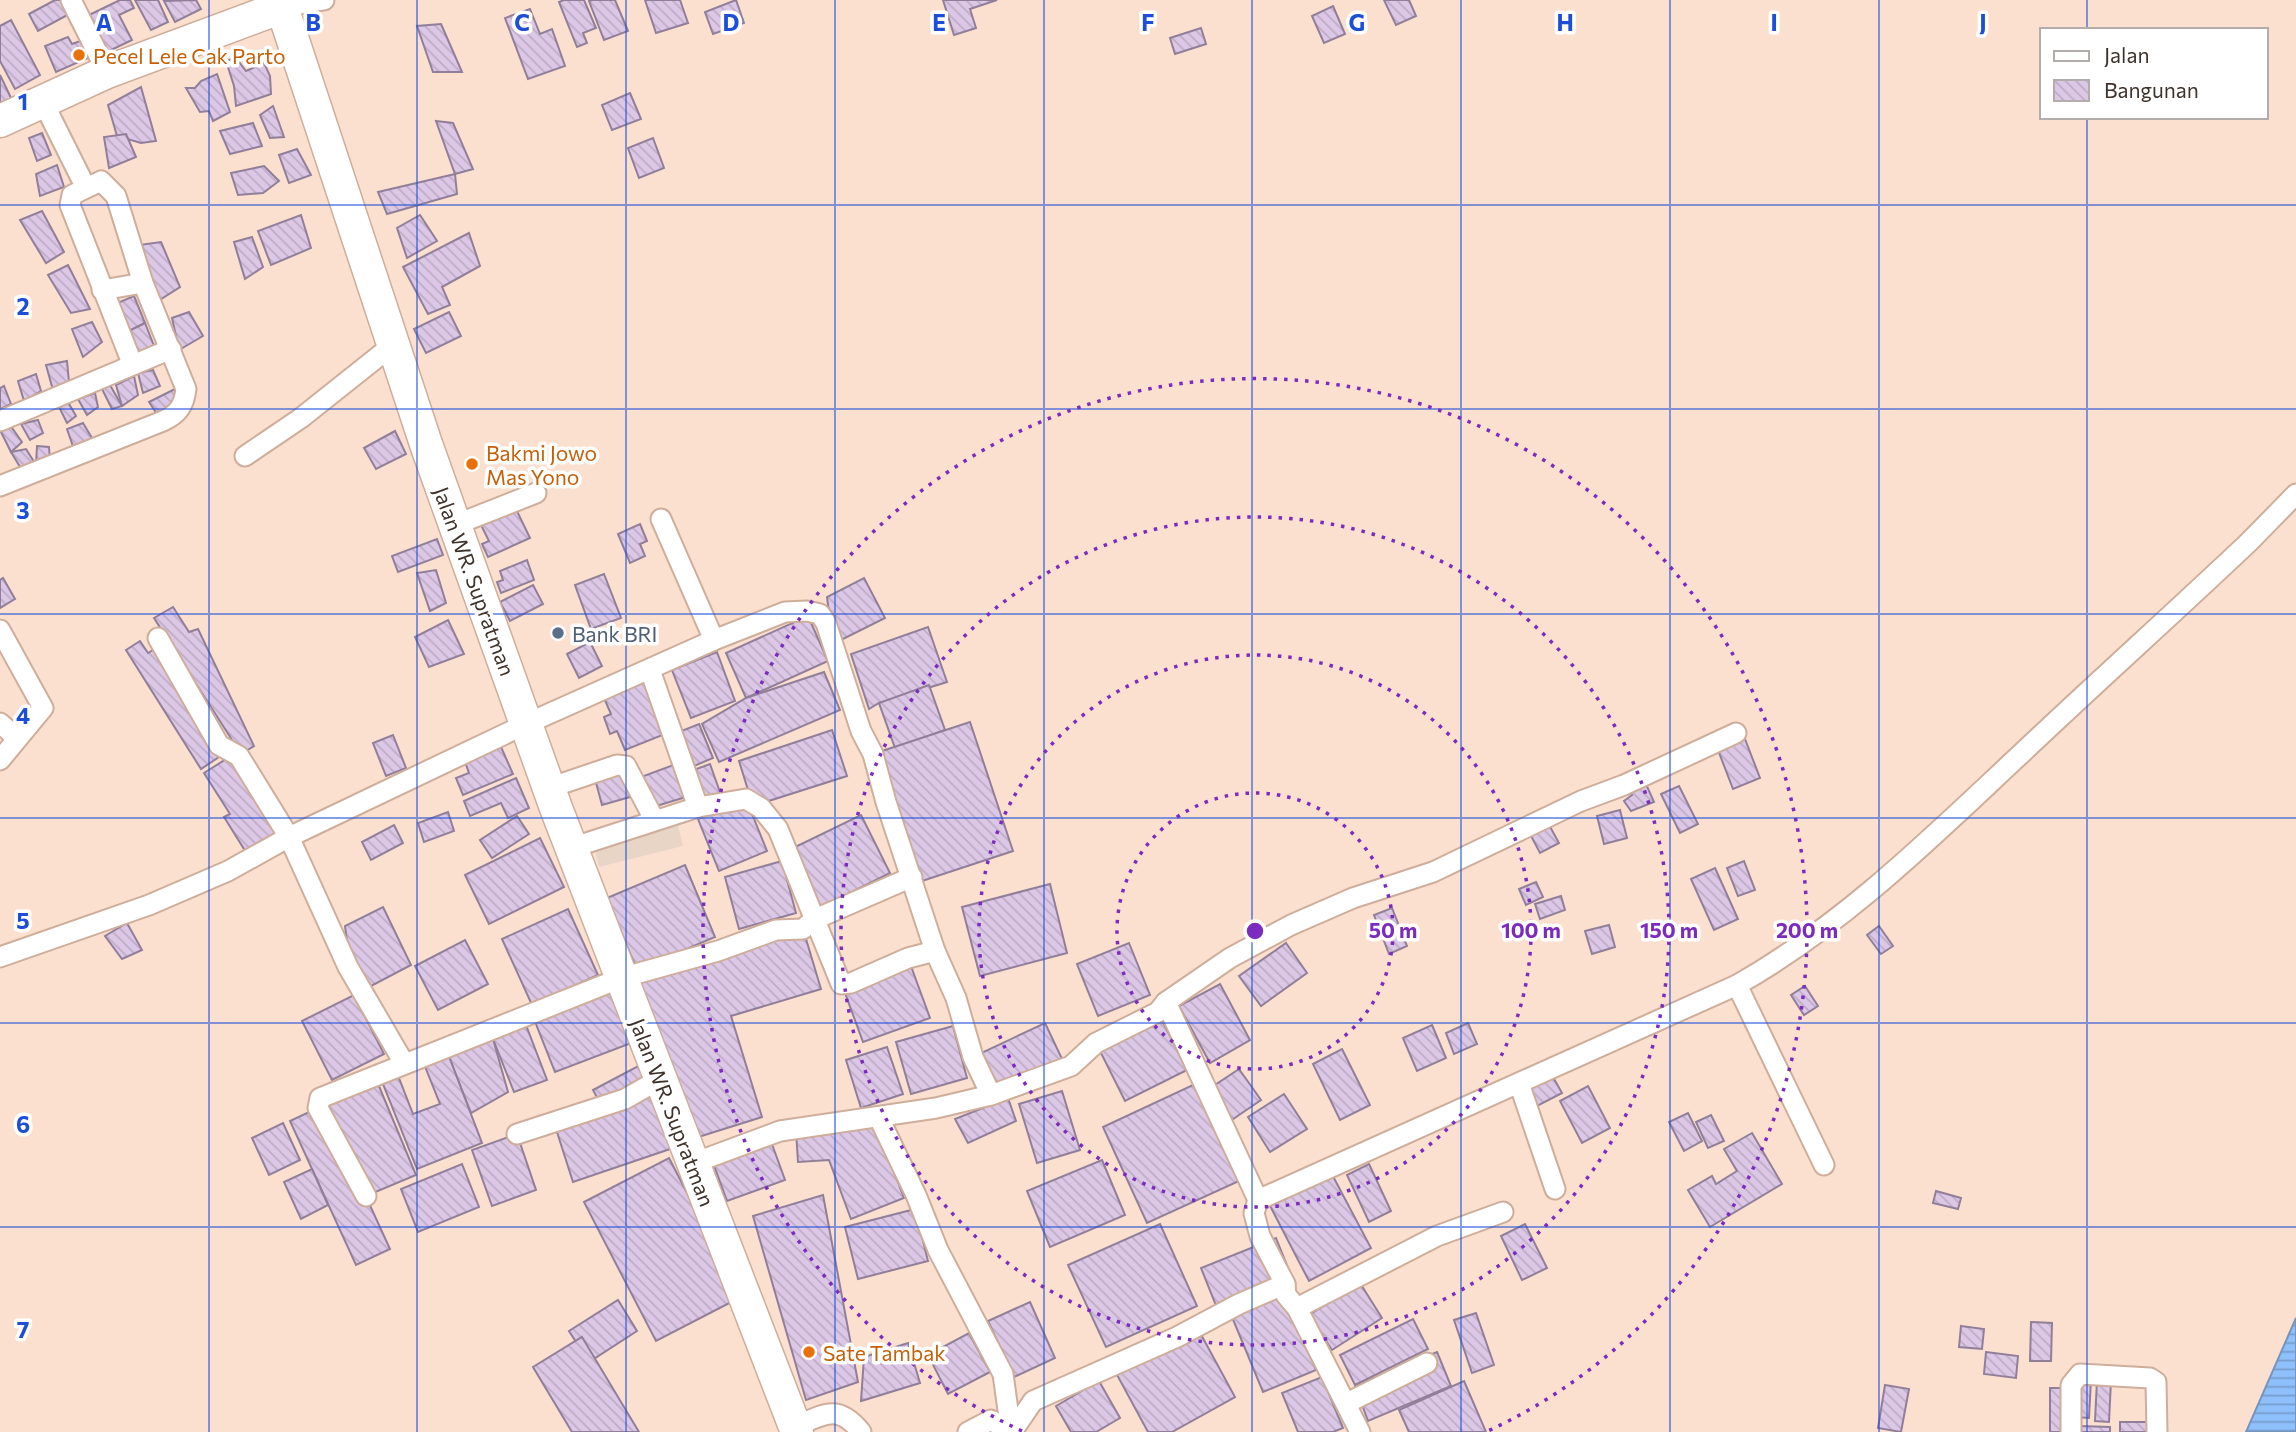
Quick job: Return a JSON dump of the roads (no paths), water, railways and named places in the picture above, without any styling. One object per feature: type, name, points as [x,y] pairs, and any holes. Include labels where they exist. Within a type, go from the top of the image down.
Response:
[{"type":"main road","points":[[0,121],[107,72],[282,6]]},
{"type":"main road","name":"Jalan WR. Supratman","points":[[282,6],[455,525],[549,788],[795,1429]]},
{"type":"street","points":[[71,0],[107,72]]},
{"type":"street","points":[[282,6],[324,0]]},
{"type":"street","points":[[43,102],[85,186]]},
{"type":"street","points":[[0,486],[176,415],[185,402],[186,389],[143,283],[113,189],[101,181],[85,186],[72,195],[70,205],[132,363]]},
{"type":"street","points":[[102,290],[143,283]]},
{"type":"street","points":[[245,456],[302,418],[394,344]]},
{"type":"street","points":[[0,421],[47,403],[132,363],[171,349]]},
{"type":"street","points":[[455,525],[536,493]]},
{"type":"street","points":[[1258,1200],[1737,985],[1782,960],[1857,903],[1926,844],[2249,542],[2296,494]]},
{"type":"street","points":[[661,519],[714,640]]},
{"type":"street","points":[[0,957],[149,905],[228,871],[289,837],[526,724],[714,640],[785,612],[820,614],[826,623],[861,732],[873,754],[935,951],[956,998],[973,1057],[991,1095]]},
{"type":"street","points":[[0,630],[43,708],[0,760]]},
{"type":"street","points":[[158,638],[219,744],[239,755],[289,837],[348,967],[404,1063]]},
{"type":"street","points":[[649,670],[698,807]]},
{"type":"street","points":[[0,723],[17,738]]},
{"type":"street","points":[[694,1163],[780,1131],[879,1118],[991,1095],[1071,1066],[1097,1043],[1158,1012],[1166,1002],[1230,958],[1291,925],[1353,898],[1433,872],[1581,801],[1624,785],[1735,733]]},
{"type":"street","points":[[549,788],[617,765],[626,766],[654,819]]},
{"type":"street","points":[[571,848],[654,819],[698,807],[746,799],[770,817],[778,829],[841,984],[851,984],[908,958],[935,951]]},
{"type":"street","points":[[366,1196],[317,1102],[320,1098],[621,978],[718,951],[776,930],[803,929],[813,920],[912,877]]},
{"type":"street","points":[[1737,985],[1824,1165]]},
{"type":"street","points":[[1166,1002],[1258,1200],[1254,1213],[1259,1236],[1285,1284],[1286,1295],[1297,1307],[1360,1432]]},
{"type":"street","points":[[517,1134],[625,1099],[660,1079]]},
{"type":"street","points":[[1519,1083],[1555,1189]]},
{"type":"street","points":[[879,1118],[916,1195],[938,1250],[1003,1374],[1011,1432]]},
{"type":"street","points":[[1297,1307],[1437,1236],[1503,1212]]},
{"type":"street","points":[[1011,1432],[1033,1401],[1177,1338],[1239,1304],[1285,1284]]},
{"type":"street","points":[[1347,1403],[1427,1363]]},
{"type":"street","points":[[2071,1432],[2071,1385],[2080,1374],[2150,1378],[2157,1382],[2157,1432]]},
{"type":"street","points":[[795,1429],[827,1413],[844,1415],[861,1432]]},
{"type":"street","points":[[968,1432],[991,1420],[1011,1432]]},
{"type":"water","points":[[2296,1318],[2296,1432],[2246,1432]]},
{"type":"place","name":"Pecel Lele Cak Parto","points":[[79,55]]},
{"type":"place","name":"Bakmi Jowo Mas Yono","points":[[472,464]]},
{"type":"place","name":"Bank BRI","points":[[558,633]]},
{"type":"place","name":"Sate Tambak","points":[[809,1352]]}]
